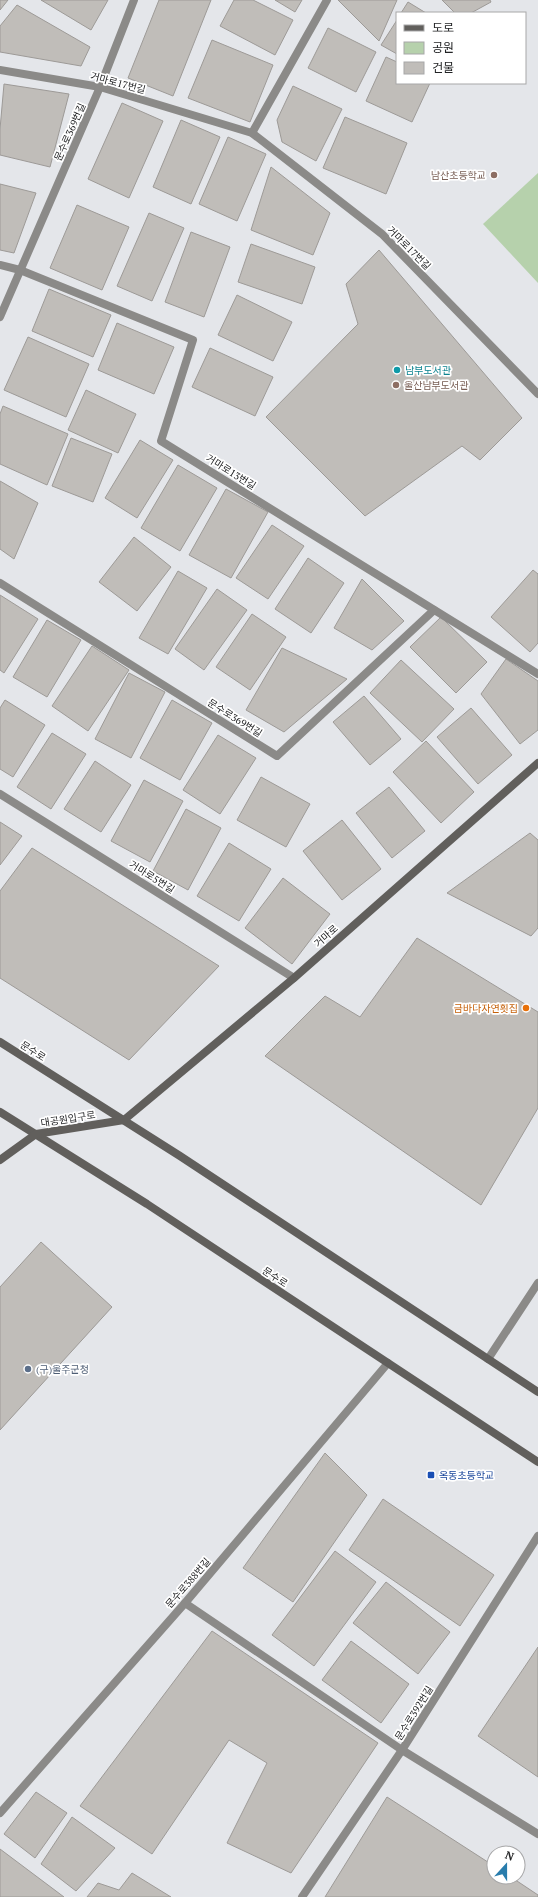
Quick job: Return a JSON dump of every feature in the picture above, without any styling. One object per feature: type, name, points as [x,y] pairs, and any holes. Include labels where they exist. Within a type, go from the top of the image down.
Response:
[{"type":"main road","name":"거마로","points":[[124,1120],[294,978],[538,763]]},
{"type":"main road","name":"문수로","points":[[0,1042],[124,1120],[538,1392]]},
{"type":"main road","name":"문수로","points":[[0,1112],[148,1204],[538,1462]]},
{"type":"main road","name":"대공원입구로","points":[[0,1160],[36,1134],[124,1120]]},
{"type":"street","name":"문수로369번길","points":[[0,317],[100,86],[134,0]]},
{"type":"street","points":[[252,133],[327,0]]},
{"type":"street","name":"거마로17번길","points":[[0,70],[100,86],[252,133],[382,234],[538,394]]},
{"type":"street","points":[[0,265],[20,270]]},
{"type":"street","name":"거마로13번길","points":[[20,270],[193,340],[161,441],[538,674]]},
{"type":"street","name":"문수로369번길","points":[[0,583],[277,756],[434,610]]},
{"type":"street","name":"거마로5번길","points":[[0,794],[294,978]]},
{"type":"street","points":[[488,1359],[538,1283]]},
{"type":"street","name":"문수로388번길","points":[[0,1813],[185,1603],[388,1363]]},
{"type":"street","name":"문수로392번길","points":[[302,1897],[402,1750],[538,1536]]},
{"type":"street","points":[[185,1603],[402,1750],[538,1834]]},
{"type":"green space","points":[[538,173],[538,283],[483,224]]},
{"type":"building","points":[[0,0],[8,0],[0,10]]},
{"type":"building","points":[[41,0],[108,0],[91,30]]},
{"type":"building","points":[[159,0],[211,0],[173,96],[128,78]]},
{"type":"building","points":[[234,0],[253,0],[293,20],[275,55],[220,26]]},
{"type":"building","points":[[275,0],[302,0],[295,12]]},
{"type":"building","points":[[338,0],[397,0],[379,41]]},
{"type":"building","points":[[442,0],[490,0],[491,2],[473,12],[454,12]]},
{"type":"building","points":[[408,2],[424,12],[402,12]]},
{"type":"building","points":[[17,5],[90,47],[81,66],[0,52],[0,26]]},
{"type":"building","points":[[396,22],[396,53],[381,45]]},
{"type":"building","points":[[328,28],[376,52],[356,92],[308,68]]},
{"type":"building","points":[[212,40],[273,65],[250,122],[188,98]]},
{"type":"building","points":[[386,57],[396,62],[396,84],[430,84],[412,122],[366,101]]},
{"type":"building","points":[[4,84],[69,94],[50,167],[0,155],[0,129]]},
{"type":"building","points":[[293,86],[342,109],[316,161],[282,142],[277,120]]},
{"type":"building","points":[[122,103],[163,121],[129,198],[88,179]]},
{"type":"building","points":[[345,117],[407,143],[386,194],[323,168]]},
{"type":"building","points":[[181,120],[220,137],[191,204],[153,187]]},
{"type":"building","points":[[228,137],[266,154],[237,221],[199,204]]},
{"type":"building","points":[[271,167],[330,213],[313,255],[251,230]]},
{"type":"building","points":[[0,184],[36,193],[14,253],[0,250]]},
{"type":"building","points":[[77,205],[129,227],[102,290],[50,268]]},
{"type":"building","points":[[149,213],[184,228],[152,301],[117,286]]},
{"type":"building","points":[[191,232],[230,247],[204,317],[165,302]]},
{"type":"building","points":[[251,244],[315,267],[302,304],[238,282]]},
{"type":"building","name":"남부도서관","points":[[379,250],[522,418],[480,460],[462,446],[365,516],[266,417],[358,324],[346,284]]},
{"type":"building","points":[[49,289],[111,315],[93,357],[32,331]]},
{"type":"building","points":[[237,295],[292,322],[273,361],[218,335]]},
{"type":"building","points":[[117,323],[174,347],[154,394],[98,370]]},
{"type":"building","points":[[28,337],[89,364],[66,417],[4,390]]},
{"type":"building","points":[[210,348],[273,377],[255,416],[192,387]]},
{"type":"building","points":[[86,390],[136,414],[118,453],[68,430]]},
{"type":"building","points":[[3,406],[68,434],[47,485],[0,464],[0,414]]},
{"type":"building","points":[[71,438],[112,454],[93,502],[52,486]]},
{"type":"building","points":[[140,440],[173,460],[137,518],[105,498]]},
{"type":"building","points":[[178,465],[217,488],[180,551],[141,528]]},
{"type":"building","points":[[0,481],[38,503],[14,559],[0,549]]},
{"type":"building","points":[[226,489],[268,512],[231,578],[189,555]]},
{"type":"building","points":[[272,525],[304,546],[268,599],[236,578]]},
{"type":"building","points":[[134,537],[171,567],[137,611],[99,582]]},
{"type":"building","points":[[308,558],[344,583],[311,633],[275,609]]},
{"type":"building","points":[[533,570],[538,574],[538,643],[530,652],[491,617]]},
{"type":"building","points":[[178,571],[207,588],[168,654],[139,638]]},
{"type":"building","points":[[362,579],[404,621],[372,650],[334,628]]},
{"type":"building","points":[[217,589],[247,610],[204,670],[175,649]]},
{"type":"building","points":[[0,595],[38,619],[4,673],[0,670]]},
{"type":"building","points":[[252,614],[286,637],[250,690],[216,667]]},
{"type":"building","points":[[441,617],[487,662],[456,693],[410,647]]},
{"type":"building","points":[[47,620],[81,640],[47,697],[13,677]]},
{"type":"building","points":[[92,646],[129,670],[88,731],[52,706]]},
{"type":"building","points":[[282,648],[347,679],[284,732],[246,710]]},
{"type":"building","points":[[506,659],[538,681],[538,730],[520,744],[481,694]]},
{"type":"building","points":[[401,660],[454,709],[422,742],[370,693]]},
{"type":"building","points":[[129,673],[165,692],[131,758],[95,739]]},
{"type":"building","points":[[364,696],[401,739],[370,765],[333,722]]},
{"type":"building","points":[[5,700],[45,725],[13,777],[0,769],[0,708]]},
{"type":"building","points":[[172,700],[212,723],[180,780],[140,758]]},
{"type":"building","points":[[471,708],[512,755],[478,784],[437,737]]},
{"type":"building","points":[[52,733],[86,754],[51,809],[17,787]]},
{"type":"building","points":[[218,735],[256,758],[220,814],[183,790]]},
{"type":"building","points":[[426,741],[474,792],[441,823],[393,772]]},
{"type":"building","points":[[95,761],[131,785],[101,832],[64,809]]},
{"type":"building","points":[[261,777],[310,804],[286,847],[237,820]]},
{"type":"building","points":[[144,780],[183,801],[150,862],[111,841]]},
{"type":"building","points":[[389,787],[425,831],[392,858],[356,813]]},
{"type":"building","points":[[186,809],[221,828],[188,890],[153,871]]},
{"type":"building","points":[[342,820],[381,869],[342,900],[303,851]]},
{"type":"building","points":[[0,822],[22,836],[0,865]]},
{"type":"building","points":[[530,833],[538,840],[538,928],[531,936],[447,893]]},
{"type":"building","points":[[229,843],[271,869],[239,921],[197,896]]},
{"type":"building","points":[[32,848],[219,966],[129,1060],[0,978],[0,891]]},
{"type":"building","points":[[283,878],[330,914],[292,964],[245,928]]},
{"type":"building","points":[[417,938],[538,1012],[538,1108],[481,1205],[265,1056],[325,996],[360,1017]]},
{"type":"building","name":"(구)울주군청","points":[[41,1242],[112,1307],[0,1430],[0,1287]]},
{"type":"building","points":[[325,1453],[367,1495],[293,1602],[243,1568]]},
{"type":"building","points":[[383,1499],[494,1575],[460,1626],[349,1550]]},
{"type":"building","points":[[335,1551],[376,1582],[314,1666],[272,1635]]},
{"type":"building","points":[[386,1582],[450,1632],[418,1674],[353,1623]]},
{"type":"building","points":[[212,1631],[378,1743],[291,1873],[227,1843],[267,1763],[229,1740],[152,1854],[80,1806]]},
{"type":"building","points":[[351,1641],[409,1684],[381,1723],[322,1680]]},
{"type":"building","points":[[538,1647],[538,1777],[478,1736]]},
{"type":"building","points":[[36,1792],[67,1813],[35,1858],[4,1834]]},
{"type":"building","points":[[387,1797],[486,1861],[486,1885],[523,1885],[538,1895],[538,1897],[325,1897]]},
{"type":"building","points":[[72,1817],[115,1848],[76,1891],[41,1864]]},
{"type":"building","points":[[0,1849],[64,1897],[0,1897]]},
{"type":"building","points":[[132,1873],[171,1897],[87,1897],[98,1883],[119,1890]]},
{"type":"place","name":"남산초등학교","points":[[494,175]]},
{"type":"place","name":"남부도서관","points":[[397,370]]},
{"type":"place","name":"울산남부도서관","points":[[396,385]]},
{"type":"place","name":"금바다자연횟집","points":[[526,1008]]},
{"type":"place","name":"(구)울주군청","points":[[28,1369]]},
{"type":"place","name":"옥동초등학교","points":[[431,1475]]}]
